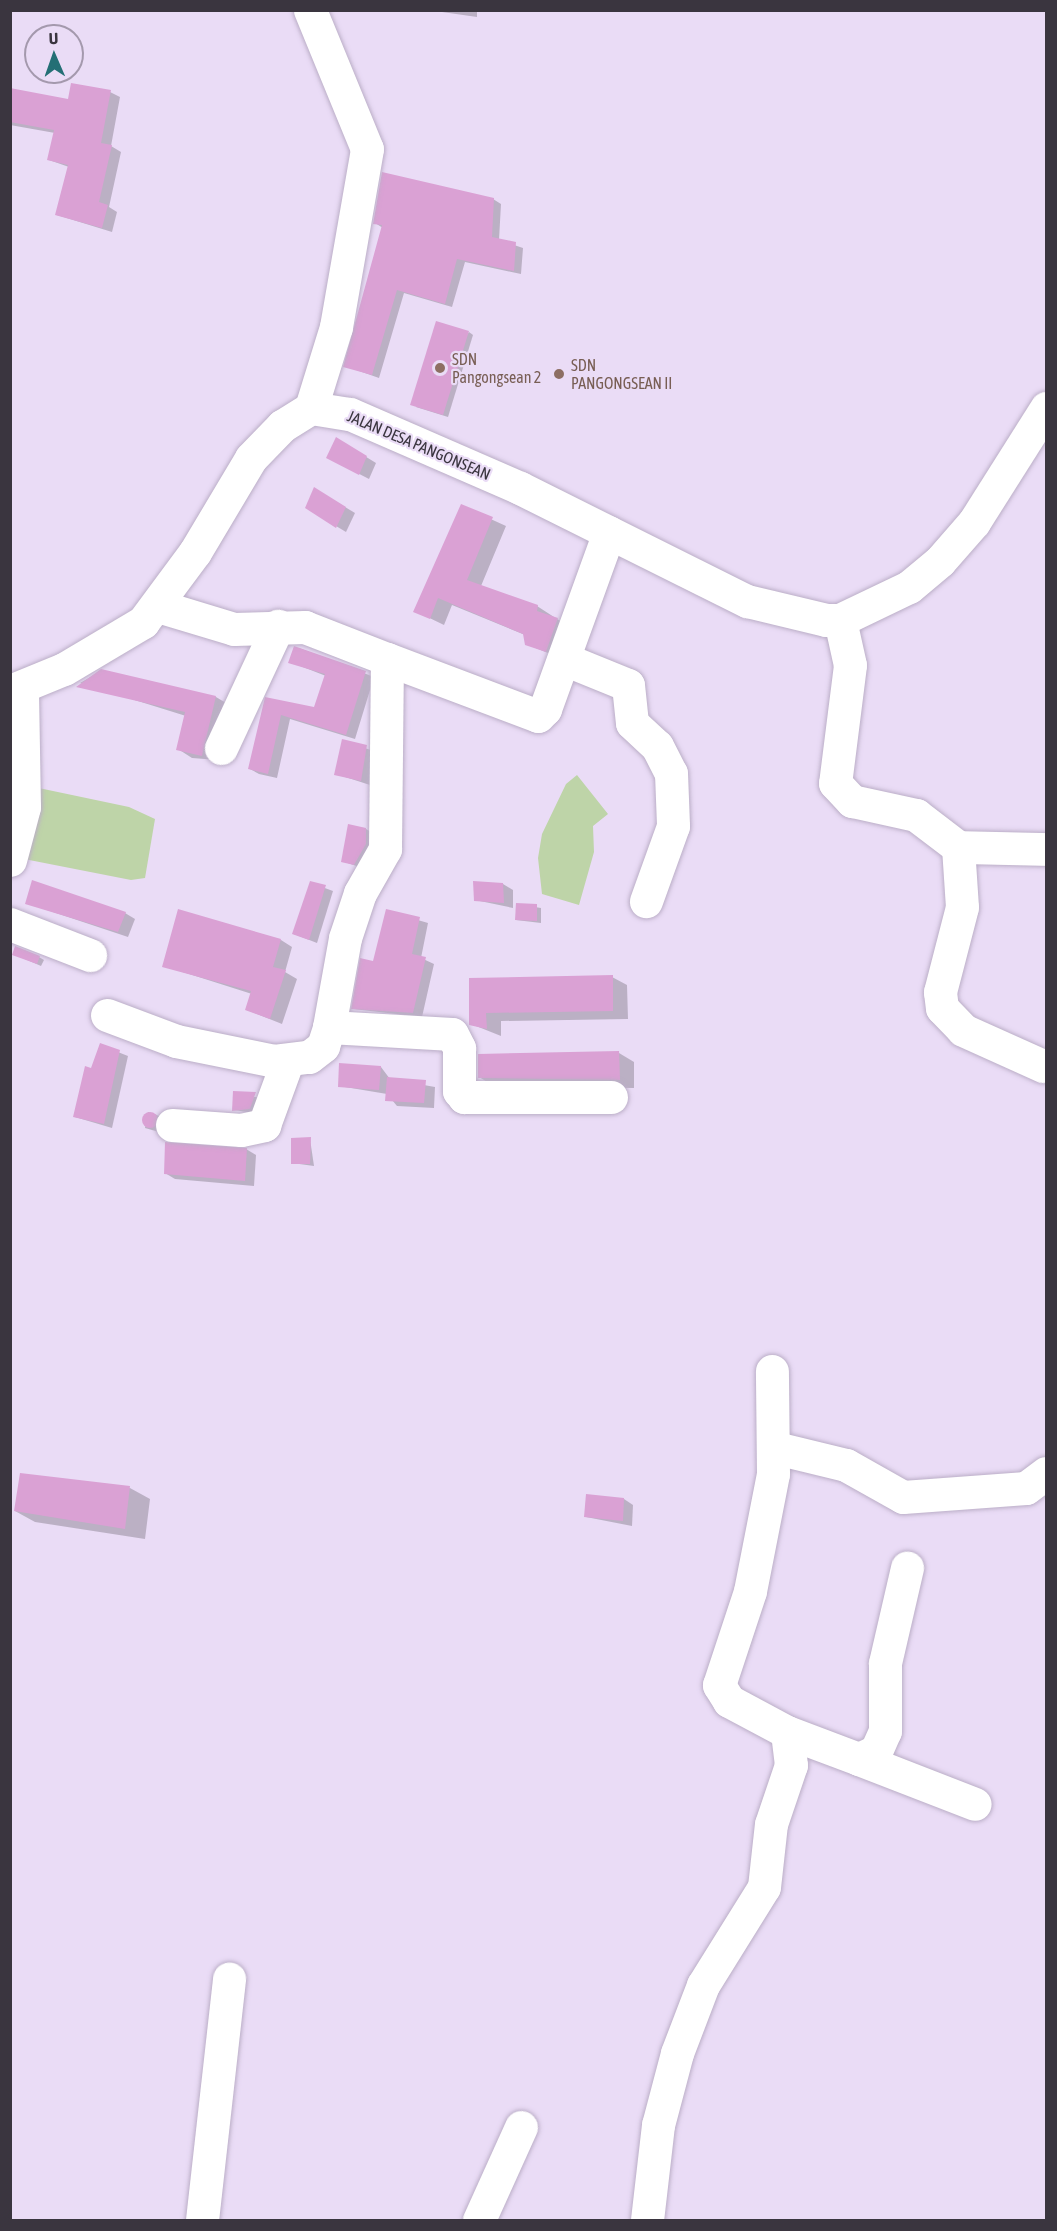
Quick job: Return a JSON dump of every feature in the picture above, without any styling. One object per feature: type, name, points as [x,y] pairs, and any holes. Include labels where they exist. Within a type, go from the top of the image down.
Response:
[{"type":"street","points":[[10,860],[24,807],[16,690],[101,649],[158,606],[267,438],[311,408],[336,327],[367,149],[310,10]]},
{"type":"street","name":"JALAN DESA PANGONSEAN","points":[[311,408],[350,414],[778,612],[840,620]]},
{"type":"street","points":[[1047,408],[974,522],[940,561],[909,586],[840,620],[850,665],[835,783],[852,801],[916,814],[958,847],[1047,849]]},
{"type":"street","points":[[158,606],[234,629],[278,626],[331,633],[387,659],[538,716],[564,659],[609,532]]},
{"type":"street","points":[[221,748],[278,626]]},
{"type":"street","points":[[107,1016],[176,1041],[287,1062],[309,1058],[323,1046],[329,1027],[345,938],[360,893],[385,849],[387,659]]},
{"type":"street","points":[[564,659],[628,685],[632,723],[657,746],[671,773],[673,826],[646,901]]},
{"type":"street","points":[[958,847],[962,907],[939,992],[942,1008],[963,1030],[1043,1066]]},
{"type":"street","points":[[10,924],[90,955]]},
{"type":"street","points":[[329,1027],[452,1034],[459,1048],[459,1091],[464,1097],[610,1097]]},
{"type":"street","points":[[172,1125],[241,1130],[264,1125],[287,1062]]},
{"type":"street","points":[[772,1371],[776,1448],[760,1548],[719,1685],[729,1701],[787,1732],[975,1804]]},
{"type":"street","points":[[776,1448],[846,1466],[903,1497],[1026,1488],[1047,1473]]},
{"type":"street","points":[[860,1759],[876,1751],[885,1731],[885,1663],[907,1568]]},
{"type":"street","points":[[647,2220],[658,2125],[677,2053],[703,1985],[764,1887],[771,1824],[791,1765],[787,1732]]},
{"type":"street","points":[[202,2220],[230,1979]]},
{"type":"street","points":[[478,2220],[521,2127]]},
{"type":"green space","points":[[577,775],[608,814],[593,826],[594,852],[579,905],[542,894],[538,858],[542,834],[566,784]]},
{"type":"green space","points":[[34,787],[129,807],[155,819],[145,878],[131,880],[19,858]]},
{"type":"building","points":[[71,84],[111,90],[101,143],[112,145],[99,202],[108,205],[102,228],[55,215],[68,165],[47,160],[54,130],[10,122],[10,88],[68,99]]},
{"type":"building","points":[[382,172],[494,198],[492,237],[516,242],[514,271],[457,259],[445,304],[397,290],[372,375],[343,367],[382,225],[373,224]]},
{"type":"building","name":"SDN Pangongsean 2","points":[[436,321],[469,331],[443,415],[410,405]]},
{"type":"building","points":[[336,437],[367,456],[359,475],[326,458]]},
{"type":"building","points":[[314,487],[346,507],[336,528],[305,508]]},
{"type":"building","points":[[461,504],[493,517],[467,580],[538,605],[537,611],[558,618],[546,652],[525,645],[523,634],[438,598],[430,619],[413,612]]},
{"type":"building","points":[[294,646],[366,671],[346,735],[281,715],[268,774],[248,769],[265,697],[314,707],[325,674],[288,663]]},
{"type":"building","points":[[101,669],[216,696],[202,756],[176,750],[185,712],[76,687]]},
{"type":"building","points":[[342,739],[367,745],[361,781],[334,775]]},
{"type":"building","points":[[348,824],[366,828],[366,844],[354,865],[341,862]]},
{"type":"building","points":[[32,880],[126,912],[118,932],[25,904]]},
{"type":"building","points":[[310,881],[326,885],[309,940],[292,934]]},
{"type":"building","points":[[473,881],[503,883],[504,903],[474,901]]},
{"type":"building","points":[[516,903],[537,904],[537,921],[515,920]]},
{"type":"building","points":[[178,909],[281,939],[273,967],[286,970],[270,1019],[245,1010],[251,991],[162,967]]},
{"type":"building","points":[[386,909],[420,917],[412,954],[426,957],[413,1013],[351,1009],[360,958],[373,961]]},
{"type":"building","points":[[15,946],[40,956],[37,964],[12,955]]},
{"type":"building","points":[[613,975],[613,1011],[486,1013],[487,1029],[469,1025],[469,978]]},
{"type":"building","points":[[100,1043],[120,1050],[104,1124],[73,1117],[85,1066],[91,1068]]},
{"type":"building","points":[[619,1051],[620,1080],[478,1078],[478,1054]]},
{"type":"building","points":[[339,1063],[381,1066],[379,1090],[338,1087]]},
{"type":"building","points":[[387,1077],[426,1080],[424,1103],[385,1101]]},
{"type":"building","points":[[233,1091],[256,1092],[250,1109],[232,1111]]},
{"type":"building","points":[[150,1112],[158,1120],[150,1128],[142,1120]]},
{"type":"building","points":[[311,1137],[310,1164],[291,1164],[291,1138]]},
{"type":"building","points":[[165,1142],[247,1148],[245,1181],[164,1174]]},
{"type":"building","points":[[20,1473],[130,1486],[125,1529],[14,1511]]},
{"type":"building","points":[[586,1494],[624,1498],[623,1521],[584,1517]]},
{"type":"place","name":"SDN Pangongsean 2","points":[[440,368]]},
{"type":"place","name":"SDN PANGONGSEAN II","points":[[559,374]]}]
